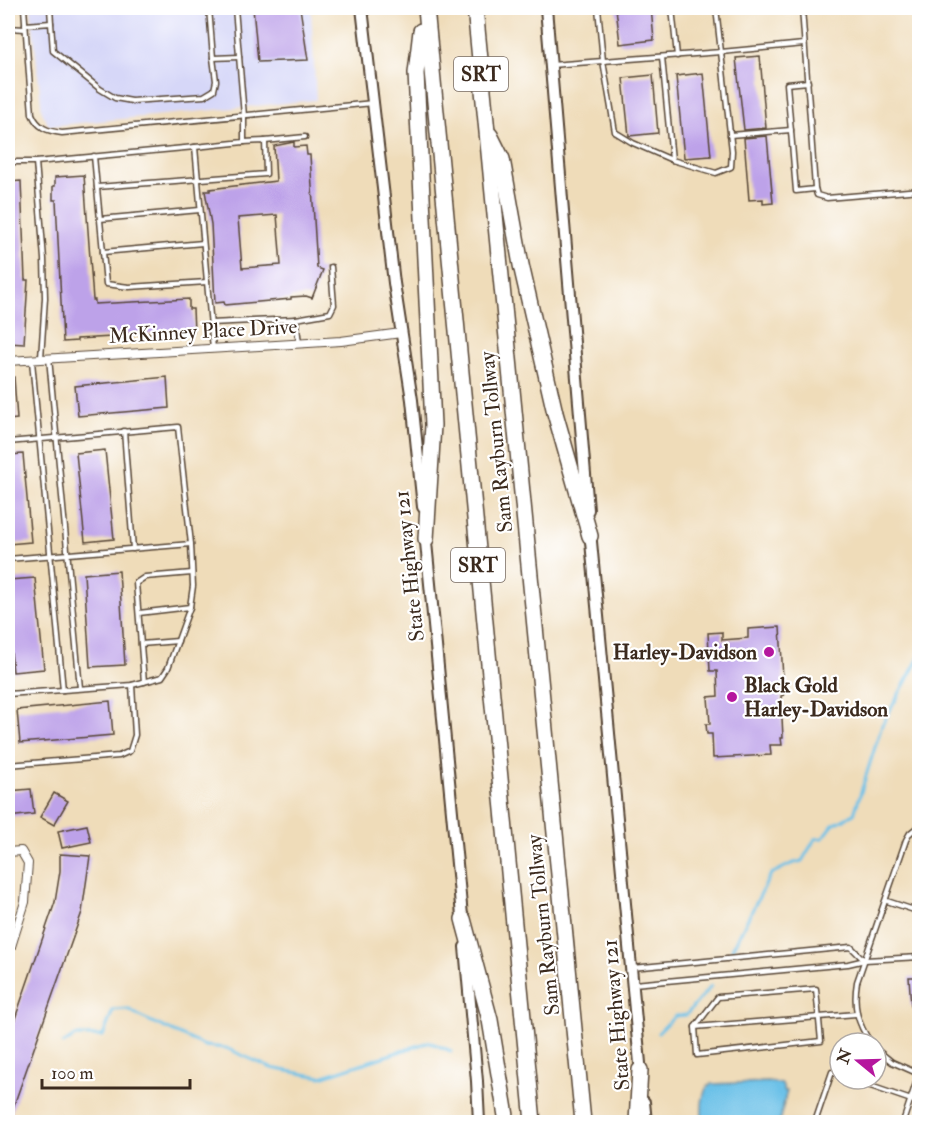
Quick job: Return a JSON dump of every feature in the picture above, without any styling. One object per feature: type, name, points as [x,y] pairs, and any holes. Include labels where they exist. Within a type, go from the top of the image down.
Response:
[{"type":"highway","points":[[425,8],[416,73],[433,425],[426,539]]},
{"type":"highway","name":"Sam Rayburn Tollway","points":[[425,8],[533,1122]]},
{"type":"highway","name":"Sam Rayburn Tollway","points":[[475,8],[583,1122]]},
{"type":"highway","points":[[486,127],[502,159],[521,265],[555,413],[590,536]]},
{"type":"highway","points":[[462,919],[490,1020],[507,1122]]},
{"type":"highway","points":[[637,1122],[640,1070]]},
{"type":"main road","name":"State Highway 121","points":[[362,8],[401,333],[412,400],[462,919],[479,1122]]},
{"type":"main road","name":"State Highway 121","points":[[546,8],[590,536],[646,1122]]},
{"type":"street","name":"McKinney Place Drive","points":[[8,361],[341,341],[401,333]]},
{"type":"street","points":[[8,852],[21,851],[28,863],[25,902],[8,956]]},
{"type":"lane","points":[[24,8],[32,114],[39,126],[49,131],[62,133],[374,103]]},
{"type":"lane","points":[[50,8],[53,51],[100,89],[115,98],[132,101],[204,96],[214,90],[216,81],[209,8]]},
{"type":"lane","points":[[235,8],[244,142]]},
{"type":"lane","points":[[598,8],[603,61],[615,132],[633,143],[672,160],[716,173],[731,167],[732,151],[716,8]]},
{"type":"lane","points":[[672,8],[677,56]]},
{"type":"lane","points":[[802,8],[815,189],[820,197],[920,190]]},
{"type":"lane","points":[[8,28],[51,23]]},
{"type":"lane","points":[[551,65],[804,44]]},
{"type":"lane","points":[[213,58],[239,57]]},
{"type":"lane","points":[[662,57],[672,160]]},
{"type":"lane","points":[[808,82],[787,84],[796,191],[815,189]]},
{"type":"lane","points":[[730,135],[791,130]]},
{"type":"lane","points":[[8,162],[36,162],[304,137]]},
{"type":"lane","points":[[97,187],[266,174],[265,141]]},
{"type":"lane","points":[[195,147],[213,349]]},
{"type":"lane","points":[[93,156],[106,284],[129,287],[207,282]]},
{"type":"lane","points":[[36,162],[44,259],[45,359],[56,437],[80,688]]},
{"type":"lane","points":[[100,219],[200,210]]},
{"type":"lane","points":[[103,252],[203,243]]},
{"type":"lane","points":[[211,323],[296,319],[330,313],[334,304],[331,267]]},
{"type":"lane","points":[[296,319],[299,343]]},
{"type":"lane","points":[[32,360],[63,690]]},
{"type":"lane","points":[[8,442],[178,427],[192,573],[190,607],[168,668],[162,677],[132,685],[8,694]]},
{"type":"lane","points":[[124,431],[132,549]]},
{"type":"lane","points":[[8,559],[191,544]]},
{"type":"lane","points":[[144,682],[136,583],[145,577],[192,573]]},
{"type":"lane","points":[[139,613],[190,607]]},
{"type":"lane","points":[[141,644],[178,641]]},
{"type":"lane","points":[[8,765],[119,756],[130,751],[135,735],[132,685]]},
{"type":"lane","points":[[863,1031],[856,1014],[854,1000],[857,982],[906,840],[910,832],[920,825]]},
{"type":"lane","points":[[886,901],[920,912]]},
{"type":"lane","points":[[632,968],[851,947],[865,960]]},
{"type":"lane","points":[[633,984],[848,964],[865,960],[920,957]]},
{"type":"lane","points":[[816,989],[819,1018],[821,1041],[698,1054],[695,1027],[718,997],[816,989]]},
{"type":"lane","points":[[695,1027],[856,1014]]},
{"type":"lane","points":[[888,1059],[919,1074],[903,1122]]},
{"type":"lane","points":[[815,1122],[828,1084]]},
{"type":"lane","points":[[884,1091],[920,1103]]},
{"type":"shaded area","points":[[31,8],[311,8],[316,100],[49,126],[42,112]]},
{"type":"water","points":[[771,1082],[782,1084],[784,1091],[787,1091],[779,1122],[702,1122],[703,1096],[711,1084]]},
{"type":"building","points":[[253,8],[300,8],[308,60],[258,62]]},
{"type":"building","points":[[616,8],[651,8],[654,40],[620,44]]},
{"type":"building","points":[[760,56],[766,128],[744,130],[736,58]]},
{"type":"building","points":[[703,73],[711,156],[684,158],[676,76]]},
{"type":"building","points":[[653,75],[658,133],[629,136],[623,78]]},
{"type":"building","points":[[767,136],[773,203],[763,204],[763,199],[749,200],[744,138]]},
{"type":"building","points":[[294,142],[294,147],[306,146],[307,155],[310,155],[317,268],[323,270],[312,298],[291,297],[291,299],[225,305],[224,302],[215,303],[211,224],[205,191],[276,181],[274,146]],"holes":[[[277,215],[281,265],[242,268],[238,218]]]},
{"type":"building","points":[[84,175],[95,304],[189,299],[189,309],[193,309],[194,331],[112,335],[112,337],[63,342],[56,200],[53,200],[53,186],[55,186],[55,177]]},
{"type":"building","points":[[21,181],[25,280],[28,280],[24,344],[8,343],[8,182]]},
{"type":"building","points":[[8,377],[14,377],[17,419],[8,420]]},
{"type":"building","points":[[167,377],[169,408],[78,416],[75,386]]},
{"type":"building","points":[[105,450],[114,539],[85,542],[76,453]]},
{"type":"building","points":[[23,454],[31,542],[8,544],[8,455]]},
{"type":"building","points":[[119,571],[125,665],[90,667],[84,574]]},
{"type":"building","points":[[35,578],[44,669],[13,672],[8,620],[8,580]]},
{"type":"building","points":[[780,627],[784,695],[781,696],[782,745],[770,745],[771,755],[713,758],[712,734],[707,734],[706,724],[710,724],[708,697],[718,696],[717,671],[710,671],[708,633],[722,632],[722,640],[748,638],[748,629]]},
{"type":"building","points":[[110,701],[113,735],[20,743],[17,710]]},
{"type":"building","points":[[31,789],[34,814],[8,817],[8,791]]},
{"type":"building","points":[[54,793],[68,801],[54,825],[40,817]]},
{"type":"building","points":[[87,825],[91,842],[62,848],[58,831]]},
{"type":"building","points":[[60,854],[90,856],[82,912],[8,1122],[8,1039],[55,902]]},
{"type":"building","points":[[909,977],[920,977],[920,1005],[911,1006]]},
{"type":"waterway","points":[[732,949],[771,874],[802,861],[815,839],[823,838],[833,825],[854,814],[882,725],[920,656]]},
{"type":"waterway","points":[[658,1033],[675,1016],[686,1015],[711,986]]},
{"type":"waterway","points":[[63,1044],[75,1036],[103,1036],[113,1010],[128,1009],[205,1046],[226,1048],[271,1068],[321,1077],[429,1042],[451,1051]]},
{"type":"place","name":"Harley-Davidson","points":[[769,652]]},
{"type":"place","name":"Black Gold Harley-Davidson","points":[[732,697]]}]
